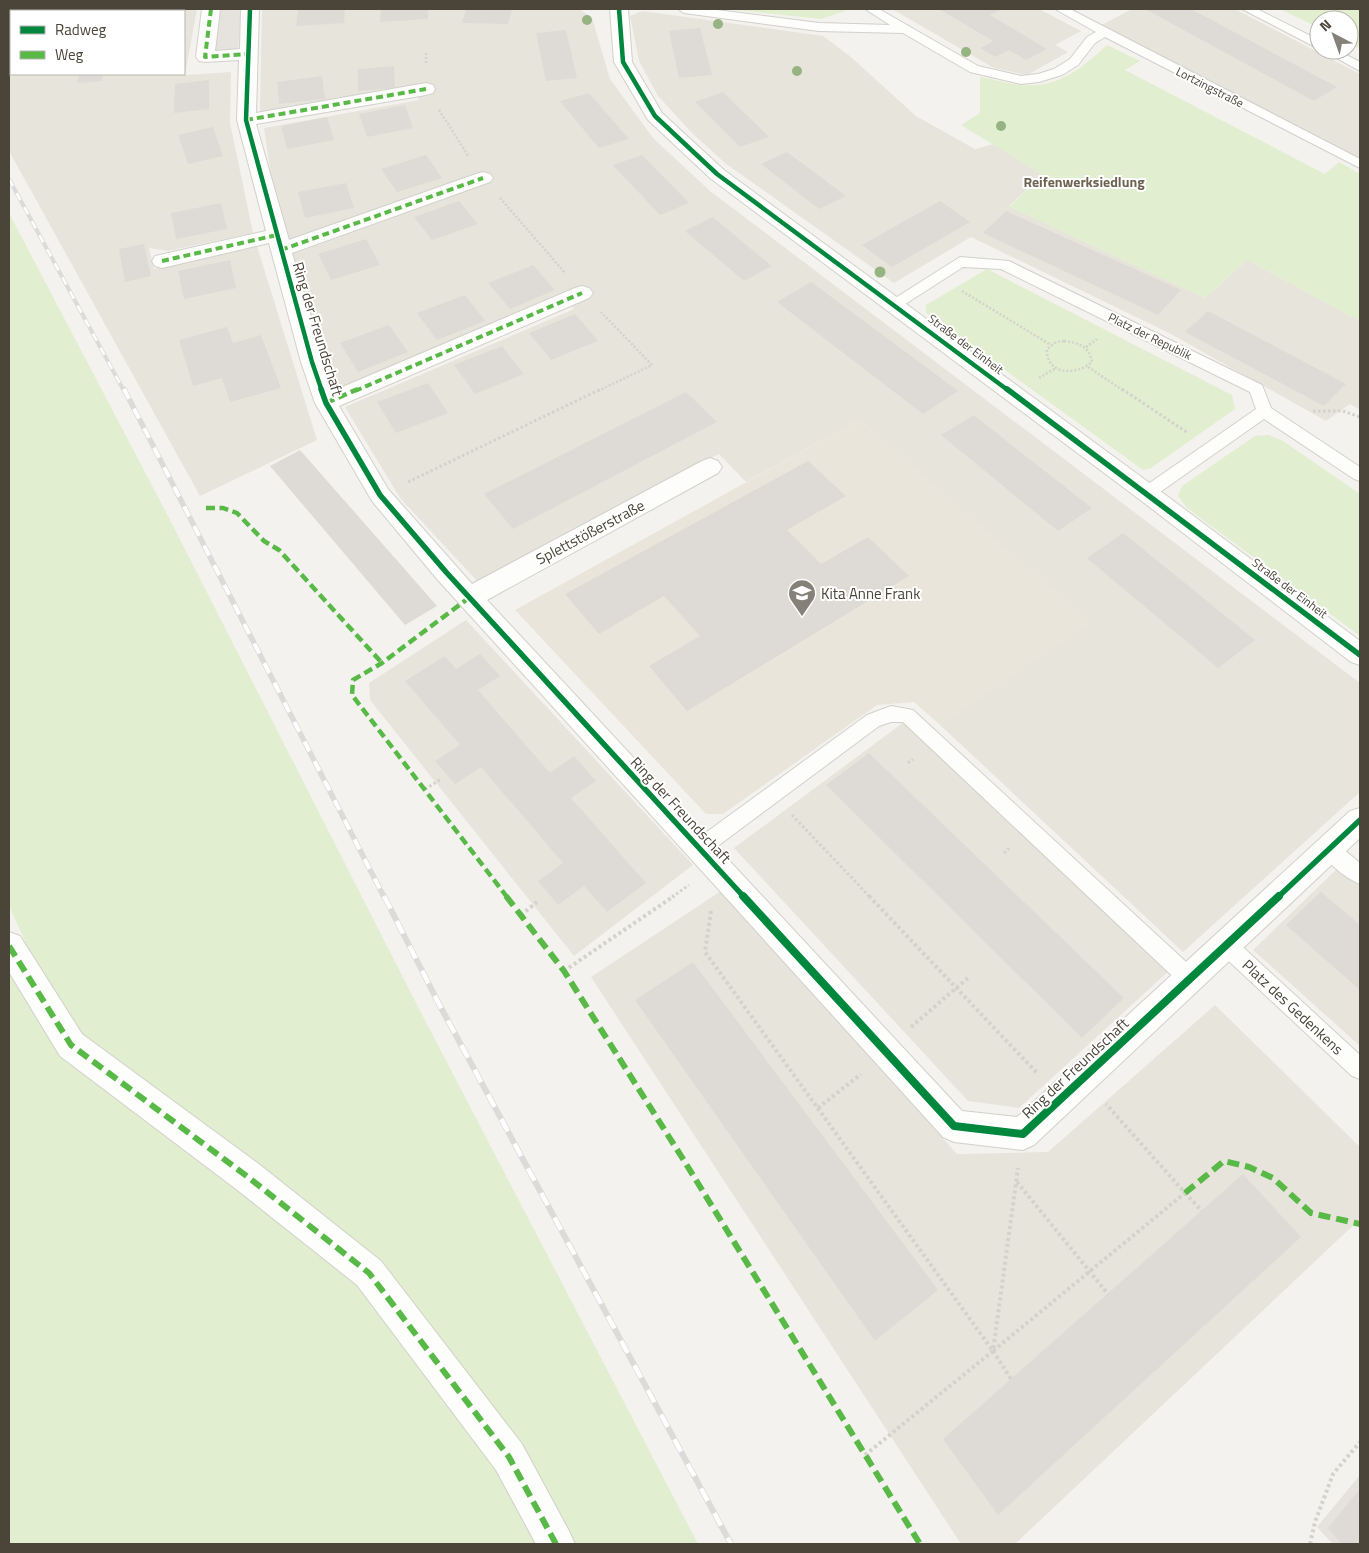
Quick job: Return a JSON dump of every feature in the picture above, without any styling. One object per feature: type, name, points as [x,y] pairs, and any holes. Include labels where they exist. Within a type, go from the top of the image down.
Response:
[{"type":"street","points":[[211,9],[205,58],[248,54]]},
{"type":"street","name":"Ring der Freundschaft","points":[[250,9],[246,120],[312,362],[326,403],[380,495],[446,572],[954,1126],[1023,1134],[1360,820]]},
{"type":"street","name":"Straße der Einheit","points":[[619,9],[623,62],[655,116],[717,174],[811,246],[894,305],[1147,493],[1360,656]]},
{"type":"street","points":[[246,120],[426,89]]},
{"type":"street","name":"Ring der Freundschaft","points":[[279,242],[482,178]]},
{"type":"street","points":[[162,261],[279,242]]},
{"type":"street","name":"Ring der Freundschaft","points":[[326,403],[582,293]]},
{"type":"street","name":"Splettstößerstraße","points":[[470,597],[710,467]]},
{"type":"street","points":[[9,946],[70,1045],[248,1177],[368,1273],[509,1457],[556,1544]]},
{"type":"lane","points":[[684,9],[819,27],[904,29]]},
{"type":"lane","points":[[871,9],[974,69],[1021,80],[1039,78],[1058,72],[1074,62],[1091,40],[1105,32]]},
{"type":"lane","name":"Lortzingstraße","points":[[1060,9],[1360,164]]},
{"type":"lane","points":[[1248,9],[1309,40]]},
{"type":"lane","points":[[1347,60],[1360,67]]},
{"type":"lane","name":"Platz der Republik","points":[[894,305],[960,262],[1004,264],[1257,389],[1264,411]]},
{"type":"lane","points":[[1147,493],[1264,411],[1360,475]]},
{"type":"lane","name":"Ring der Freundschaft","points":[[708,857],[772,795],[873,720],[891,714],[907,715],[1190,979]]},
{"type":"lane","points":[[1329,849],[1360,875]]},
{"type":"lane","name":"Platz des Gedenkens","points":[[1226,945],[1360,1069]]},
{"type":"path","points":[[938,276],[1051,345]]},
{"type":"path","points":[[1064,341],[1079,343],[1090,352],[1092,362],[1088,367],[1077,372],[1056,368],[1047,359],[1046,354],[1051,345],[1064,341]]},
{"type":"path","points":[[1088,367],[1211,449]]},
{"type":"path","points":[[1310,412],[1332,410],[1353,413],[1360,417]]},
{"type":"path","points":[[425,789],[440,780]]},
{"type":"path","points":[[772,795],[1061,1098]]},
{"type":"path","points":[[564,971],[708,857]]},
{"type":"path","points":[[521,915],[537,902]]},
{"type":"path","points":[[818,1108],[854,1081],[885,1050],[969,977]]},
{"type":"path","points":[[1011,1378],[993,1351],[1023,1134]]},
{"type":"path","points":[[1016,1181],[1108,1294]]},
{"type":"path","points":[[1185,1193],[1202,1211]]},
{"type":"path","points":[[865,1455],[993,1351]]},
{"type":"path","points":[[1310,1544],[1315,1522],[1333,1474],[1360,1442]]},
{"type":"shaded area","points":[[197,9],[185,75],[185,10],[90,10]]},
{"type":"shaded area","points":[[219,9],[242,9],[238,50],[214,51]]},
{"type":"shaded area","points":[[262,9],[579,9],[592,18],[610,79],[653,138],[710,191],[1360,683],[1360,792],[1183,952],[939,724],[1090,623],[859,420],[746,482],[719,454],[478,582],[400,498],[345,407],[574,309],[561,294],[336,390],[293,254],[473,189],[466,180],[289,241],[272,182],[264,128],[419,100],[415,87],[260,112]]},
{"type":"shaded area","points":[[892,9],[1039,9],[1081,31],[1055,45],[1068,52],[1027,75],[994,68]]},
{"type":"shaded area","points":[[1132,9],[1235,9],[1309,47],[1309,60],[1333,60],[1360,74],[1360,160],[1100,26]]},
{"type":"shaded area","points":[[642,11],[823,36],[851,57],[916,116],[975,149],[994,144],[1043,175],[1009,206],[1205,298],[1247,260],[1360,321],[1360,410],[1350,404],[1326,421],[1171,334],[971,237],[894,283],[725,163],[692,133],[658,96],[639,61],[630,16]]},
{"type":"shaded area","points":[[9,28],[10,75],[185,75],[231,72],[230,123],[253,233],[168,251],[149,248],[154,269],[257,246],[317,440],[200,496],[9,151]]},
{"type":"shaded area","name":"Kita Anne Frank","points":[[859,420],[1091,623],[939,724],[914,702],[877,705],[723,814],[706,814],[515,610]]},
{"type":"shaded area","points":[[466,620],[693,865],[574,956],[370,700],[369,683]]},
{"type":"shaded area","points":[[904,722],[1170,970],[1019,1108],[968,1101],[734,848]]},
{"type":"shaded area","points":[[1340,866],[1360,883],[1360,1046],[1253,950]]},
{"type":"shaded area","points":[[721,891],[957,1154],[1048,1152],[1215,1005],[1360,1147],[1360,1219],[1015,1544],[961,1544],[591,977]]},
{"type":"shaded area","points":[[1360,1475],[1360,1544],[1333,1544],[1317,1527]]},
{"type":"green space","points":[[727,9],[846,9],[821,19]]},
{"type":"green space","points":[[1280,9],[1360,9],[1360,49],[1359,10],[1309,10],[1309,23]]},
{"type":"green space","points":[[1107,45],[1140,61],[1125,70],[1325,174],[1339,162],[1360,174],[1360,321],[1247,260],[1205,298],[1009,207],[1043,175],[961,125],[980,113],[980,77],[1022,85],[1035,85],[1059,80],[1079,69]]},
{"type":"green space","points":[[9,213],[168,516],[415,1001],[698,1544],[9,1544],[9,962],[25,941],[9,906]]},
{"type":"green space","points":[[987,269],[1232,395],[1235,409],[1151,468],[1143,470],[926,313],[926,305]]},
{"type":"green space","points":[[1269,435],[1283,441],[1360,494],[1360,636],[1187,508],[1178,496],[1182,486],[1255,436]]},
{"type":"building","points":[[298,9],[345,9],[344,23],[296,26]]},
{"type":"building","points":[[381,9],[428,9],[428,19],[380,22]]},
{"type":"building","points":[[466,9],[512,9],[508,24],[462,23]]},
{"type":"building","points":[[939,9],[1003,9],[990,15],[1047,49],[1026,60],[1009,50],[995,57],[980,48],[993,41]]},
{"type":"building","points":[[1145,9],[1191,9],[1337,87],[1314,101]]},
{"type":"building","points":[[700,28],[712,75],[679,78],[669,31]]},
{"type":"building","points":[[566,30],[577,78],[546,81],[536,33]]},
{"type":"building","points":[[394,66],[395,88],[358,91],[358,69]]},
{"type":"building","points":[[79,75],[103,75],[102,81],[77,83]]},
{"type":"building","points":[[322,76],[325,99],[279,104],[277,82]]},
{"type":"building","points":[[209,80],[209,109],[174,113],[175,84]]},
{"type":"building","points":[[723,92],[769,137],[740,147],[695,102]]},
{"type":"building","points":[[589,93],[629,139],[599,148],[560,101]]},
{"type":"building","points":[[405,105],[413,128],[367,137],[359,114]]},
{"type":"building","points":[[327,117],[334,140],[287,149],[281,126]]},
{"type":"building","points":[[213,127],[223,156],[188,164],[178,135]]},
{"type":"building","points":[[787,152],[846,196],[819,209],[761,164]]},
{"type":"building","points":[[426,155],[442,178],[397,192],[381,169]]},
{"type":"building","points":[[642,155],[689,203],[660,215],[613,165]]},
{"type":"building","points":[[346,183],[354,208],[305,218],[298,192]]},
{"type":"building","points":[[459,201],[478,224],[432,240],[414,217]]},
{"type":"building","points":[[940,201],[970,222],[892,267],[862,245]]},
{"type":"building","points":[[221,203],[227,229],[176,239],[171,213]]},
{"type":"building","points":[[1006,211],[1181,290],[1158,315],[983,233]]},
{"type":"building","points":[[713,217],[772,266],[744,281],[685,231]]},
{"type":"building","points":[[366,239],[380,265],[331,280],[318,254]]},
{"type":"building","points":[[144,244],[151,276],[125,282],[119,249]]},
{"type":"building","points":[[230,260],[236,288],[184,299],[178,271]]},
{"type":"building","points":[[533,265],[555,290],[510,309],[488,283]]},
{"type":"building","points":[[811,282],[958,391],[923,414],[777,302]]},
{"type":"building","points":[[465,295],[485,321],[437,340],[417,313]]},
{"type":"building","points":[[1208,311],[1346,384],[1324,406],[1185,332]]},
{"type":"building","points":[[575,314],[598,341],[551,360],[529,333]]},
{"type":"building","points":[[389,325],[408,352],[358,372],[340,343]]},
{"type":"building","points":[[227,327],[233,343],[261,335],[281,388],[230,402],[222,378],[193,386],[179,340]]},
{"type":"building","points":[[502,346],[524,374],[475,394],[454,365]]},
{"type":"building","points":[[428,383],[448,413],[396,433],[377,402]]},
{"type":"building","points":[[686,392],[717,422],[513,529],[484,494]]},
{"type":"building","points":[[974,415],[1092,508],[1058,531],[941,435]]},
{"type":"building","points":[[300,450],[437,606],[405,625],[270,466]]},
{"type":"building","points":[[808,461],[846,496],[787,530],[821,564],[868,537],[909,576],[687,711],[649,666],[700,636],[664,596],[599,634],[565,594]]},
{"type":"building","points":[[1123,533],[1255,640],[1218,668],[1087,558]]},
{"type":"building","points":[[480,654],[500,676],[478,690],[550,773],[574,756],[596,781],[571,798],[646,883],[607,912],[584,886],[558,905],[538,881],[563,863],[481,767],[455,784],[435,761],[460,745],[405,681],[445,656],[456,669]]},
{"type":"building","points":[[869,753],[1124,998],[1082,1038],[826,785]]},
{"type":"building","points":[[1321,892],[1360,925],[1360,990],[1286,925]]},
{"type":"building","points":[[693,962],[938,1290],[875,1341],[635,1000]]},
{"type":"building","points":[[1243,1174],[1301,1237],[998,1515],[943,1439]]},
{"type":"building","points":[[1360,1489],[1360,1544],[1342,1544],[1328,1528]]},
{"type":"railway","points":[[9,179],[124,391]]},
{"type":"railway","points":[[124,389],[384,897]]},
{"type":"railway","points":[[384,896],[439,1004],[731,1544]]},
{"type":"marked path","points":[[211,9],[205,57],[248,54]]},
{"type":"marked path","points":[[246,120],[426,89]]},
{"type":"marked path","points":[[281,250],[483,178]]},
{"type":"marked path","points":[[162,261],[277,235]]},
{"type":"marked path","points":[[326,403],[582,293]]},
{"type":"marked path","points":[[206,508],[223,508],[237,513],[264,541],[279,550],[382,663]]},
{"type":"marked path","points":[[470,597],[382,663],[353,680],[352,695],[564,971],[683,1159],[920,1544]]},
{"type":"marked path","points":[[9,946],[71,1045],[248,1177],[369,1273],[509,1457],[556,1544]]},
{"type":"marked path","points":[[1185,1193],[1224,1161],[1249,1167],[1273,1178],[1311,1213],[1360,1224]]},
{"type":"cycle path","points":[[250,9],[246,120],[250,136],[312,362],[326,403],[380,495],[446,572],[954,1126],[1023,1134],[1360,820]]},
{"type":"cycle path","points":[[619,9],[623,62],[646,101],[655,116],[717,174],[1147,493],[1360,655]]},
{"type":"place","name":"Kita Anne Frank","points":[[802,617]]},
{"type":"district","name":"Reifenwerksiedlung","points":[[1084,181]]}]
